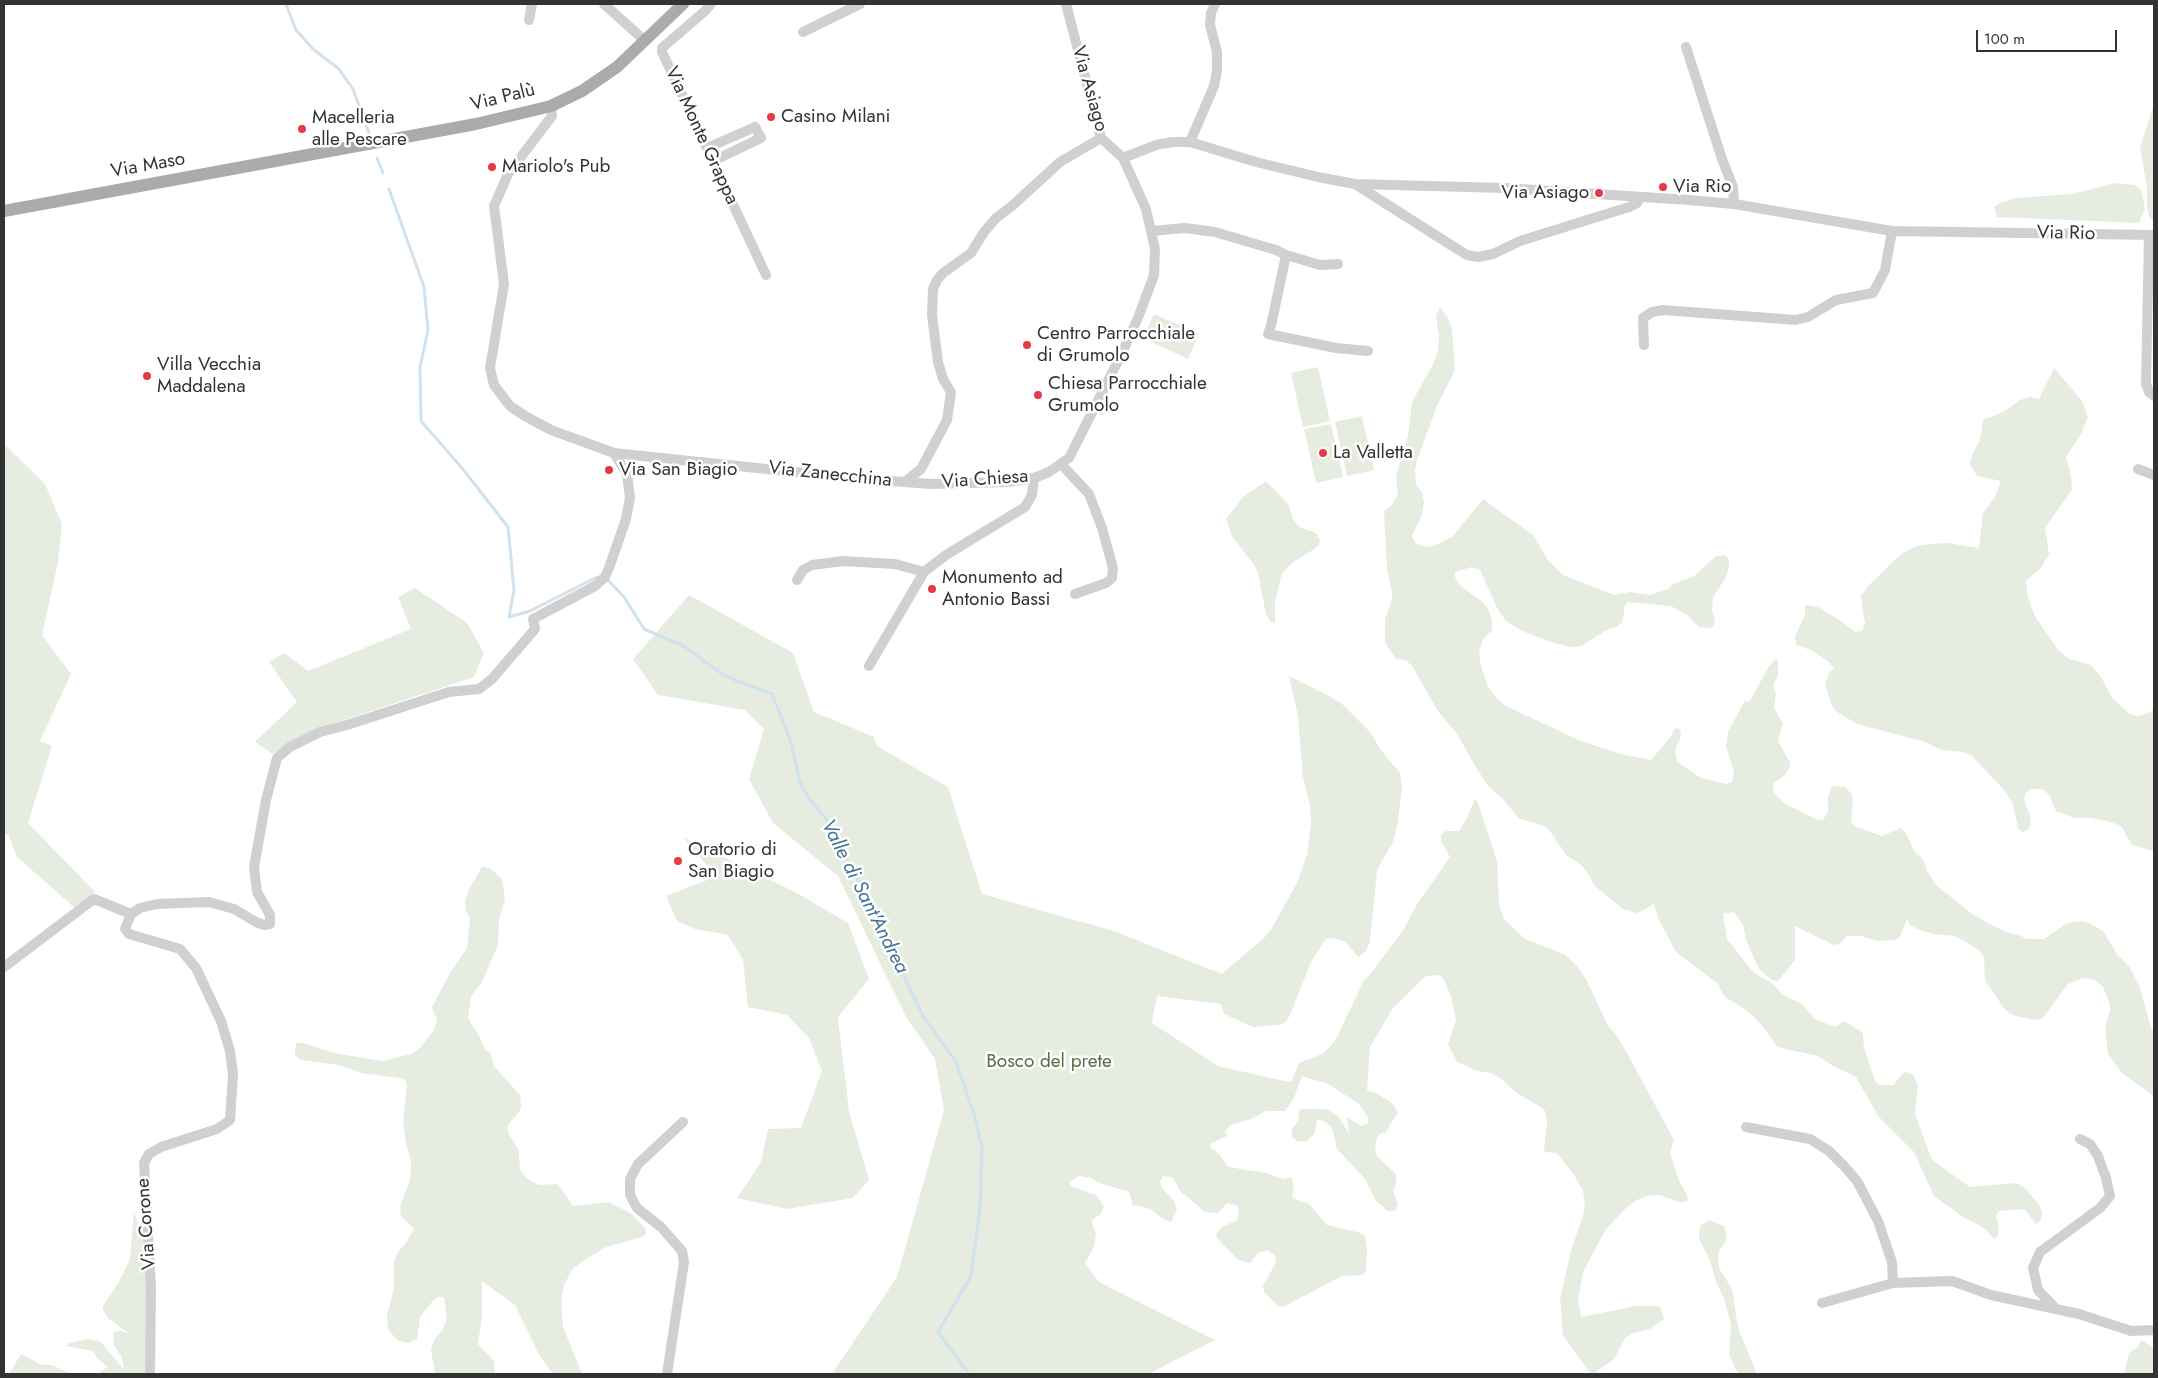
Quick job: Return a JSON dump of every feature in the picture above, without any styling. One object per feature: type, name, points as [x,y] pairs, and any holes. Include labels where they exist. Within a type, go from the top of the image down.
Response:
[{"type":"main road","name":"Via Palù","points":[[299,158],[476,124],[551,106],[582,91],[617,67],[683,4]]},
{"type":"main road","name":"Via Maso","points":[[4,211],[299,158]]},
{"type":"street","points":[[529,20],[532,4]]},
{"type":"street","points":[[604,4],[644,40]]},
{"type":"street","points":[[803,32],[860,4]]},
{"type":"street","name":"Via Asiago","points":[[1066,4],[1101,138],[1123,158]]},
{"type":"street","points":[[1190,142],[1214,86],[1217,72],[1217,52],[1210,25],[1211,12],[1215,4]]},
{"type":"street","name":"Via Monte Grappa","points":[[707,6],[662,48],[766,275]]},
{"type":"street","points":[[1686,47],[1722,159],[1733,187],[1734,204]]},
{"type":"street","points":[[4,967],[94,899],[130,914],[140,908],[157,904],[210,902],[234,909],[264,925],[270,924],[271,920],[257,892],[254,867],[266,800],[277,758],[290,747],[320,732],[449,692],[479,689],[492,679],[535,628],[533,619],[595,586],[605,577],[626,519],[630,498],[626,474],[614,453],[558,433],[510,406],[494,386],[490,368],[492,343],[504,284],[494,206],[508,174],[552,116],[551,106]]},
{"type":"street","points":[[707,148],[756,127],[761,138],[713,161]]},
{"type":"street","name":"Via Zanecchina","points":[[614,453],[905,482],[921,469],[947,420],[951,392],[943,379],[938,362],[932,315],[933,289],[938,280],[943,273],[971,253],[984,232],[996,218],[1012,206],[1060,162],[1101,138]]},
{"type":"street","points":[[1123,158],[1156,145],[1190,142],[1256,162],[1355,184],[1468,255],[1485,256],[1520,241],[1628,207],[1637,203],[1641,197]]},
{"type":"street","name":"Via Chiesa","points":[[905,482],[990,483],[1034,478],[1049,472],[1061,464],[1075,447],[1138,318],[1154,275],[1155,249],[1146,208],[1123,158]]},
{"type":"street","name":"Via Rio","points":[[1355,184],[1505,188],[1734,204],[1892,231],[2151,235],[2146,384],[2149,392],[2154,396]]},
{"type":"street","points":[[1152,231],[1185,228],[1215,232],[1320,265],[1338,264]]},
{"type":"street","points":[[1644,345],[1644,318],[1652,312],[1663,310],[1796,320],[1808,317],[1836,300],[1873,293],[1885,270],[1892,231]]},
{"type":"street","points":[[1286,255],[1268,334],[1336,348],[1368,350]]},
{"type":"street","points":[[1061,464],[1089,494],[1102,528],[1113,568],[1112,578],[1106,583],[1075,594]]},
{"type":"street","points":[[2138,469],[2154,475]]},
{"type":"street","points":[[869,666],[924,572],[946,555],[1025,507],[1032,495],[1034,478]]},
{"type":"street","points":[[797,580],[802,570],[812,565],[843,561],[895,564],[924,572]]},
{"type":"street","name":"Via Corone","points":[[130,914],[125,929],[130,934],[180,948],[196,968],[221,1021],[230,1051],[233,1074],[230,1120],[217,1129],[161,1147],[149,1154],[144,1163],[151,1288],[150,1374]]},
{"type":"street","points":[[667,1374],[684,1262],[682,1251],[662,1228],[638,1208],[630,1195],[630,1179],[638,1164],[683,1122]]},
{"type":"street","points":[[1746,1127],[1810,1139],[1829,1151],[1844,1166],[1857,1181],[1878,1221],[1892,1262],[1893,1283]]},
{"type":"street","points":[[2056,1309],[2038,1290],[2033,1268],[2040,1252],[2100,1208],[2110,1196],[2098,1156],[2090,1144],[2080,1139]]},
{"type":"street","points":[[1822,1303],[1893,1283],[1952,1281],[1991,1295],[2100,1320],[2114,1327],[2131,1331],[2154,1330]]},
{"type":"green space","points":[[2154,104],[2154,223],[2149,216],[2147,207],[2147,187],[2140,148]]},
{"type":"green space","points":[[2116,183],[2135,185],[2141,189],[2145,209],[2139,223],[1997,217],[1994,207],[2016,198],[2072,194]]},
{"type":"green space","points":[[1440,307],[1447,316],[1452,329],[1455,370],[1437,406],[1417,460],[1415,470],[1416,485],[1422,493],[1424,502],[1422,515],[1412,536],[1416,544],[1427,547],[1438,544],[1453,536],[1483,499],[1534,536],[1547,559],[1563,575],[1614,595],[1630,592],[1650,595],[1668,589],[1673,584],[1694,576],[1716,556],[1724,555],[1729,559],[1729,568],[1725,579],[1713,597],[1712,610],[1715,622],[1712,628],[1699,627],[1687,615],[1671,606],[1628,602],[1625,605],[1623,621],[1618,626],[1605,631],[1581,646],[1571,647],[1522,631],[1506,621],[1498,610],[1480,570],[1472,567],[1458,571],[1455,573],[1455,577],[1458,583],[1483,602],[1492,620],[1492,630],[1483,639],[1479,651],[1480,662],[1488,687],[1496,698],[1506,706],[1581,741],[1621,754],[1651,760],[1672,735],[1674,729],[1678,728],[1681,732],[1680,740],[1675,750],[1677,762],[1701,778],[1726,784],[1732,782],[1734,772],[1726,746],[1728,732],[1744,702],[1750,701],[1769,666],[1778,659],[1778,675],[1773,685],[1776,694],[1774,708],[1783,724],[1778,741],[1790,763],[1790,767],[1786,774],[1773,784],[1774,793],[1784,803],[1818,820],[1823,820],[1828,812],[1828,798],[1831,788],[1834,786],[1845,787],[1851,793],[1853,800],[1851,822],[1856,827],[1882,836],[1901,828],[1906,833],[1914,851],[1923,859],[1927,871],[1936,885],[1971,913],[1989,924],[2026,939],[2044,939],[2067,923],[2082,921],[2089,923],[2103,931],[2117,954],[2129,966],[2140,988],[2151,1028],[2154,1031],[2154,1096],[2122,1073],[2108,1054],[2105,1027],[2110,1004],[2103,987],[2095,980],[2083,978],[2068,984],[2042,1019],[2034,1020],[2016,1016],[2009,1013],[2003,1007],[1985,980],[1984,957],[1980,951],[1954,936],[1933,934],[1920,930],[1910,925],[1907,919],[1900,937],[1895,940],[1877,941],[1861,936],[1846,936],[1841,943],[1834,945],[1795,926],[1795,960],[1778,981],[1772,980],[1759,969],[1746,940],[1743,925],[1734,912],[1723,914],[1727,939],[1753,972],[1773,984],[1782,994],[1802,1004],[1815,1019],[1835,1027],[1843,1022],[1848,1023],[1863,1033],[1864,1048],[1875,1081],[1879,1085],[1893,1085],[1906,1072],[1913,1075],[1918,1084],[1915,1114],[1932,1160],[1970,1187],[2016,1183],[2025,1188],[2039,1205],[2042,1212],[2041,1220],[2036,1224],[2024,1209],[1999,1211],[1996,1216],[1999,1228],[1998,1235],[1994,1239],[1984,1228],[1963,1217],[1934,1196],[1914,1152],[1878,1116],[1856,1077],[1818,1056],[1777,1047],[1766,1030],[1750,1013],[1724,996],[1717,983],[1676,952],[1659,920],[1654,904],[1636,913],[1623,909],[1595,886],[1580,864],[1567,856],[1547,827],[1518,818],[1504,800],[1489,787],[1457,734],[1438,711],[1412,666],[1406,660],[1396,659],[1385,643],[1385,619],[1392,600],[1392,593],[1387,569],[1384,511],[1391,506],[1398,494],[1396,476],[1408,436],[1412,402],[1438,351],[1439,336],[1436,316]]},
{"type":"green space","points":[[1154,314],[1199,334],[1188,359],[1143,338]]},
{"type":"green space","points":[[1318,367],[1330,421],[1303,427],[1291,373]]},
{"type":"green space","points":[[2054,368],[2082,401],[2088,417],[2081,434],[2066,457],[2071,476],[2072,490],[2045,528],[2049,554],[2041,568],[2026,581],[2028,598],[2035,616],[2058,650],[2069,659],[2091,665],[2101,677],[2112,698],[2130,714],[2139,716],[2151,712],[2154,707],[2154,851],[2132,845],[2121,826],[2091,818],[2074,818],[2056,811],[2049,795],[2044,790],[2038,789],[2031,789],[2026,793],[2024,800],[2030,815],[2031,824],[2028,830],[2023,832],[2018,828],[2013,804],[2004,790],[1972,756],[1963,752],[1942,750],[1922,741],[1857,724],[1837,712],[1832,706],[1825,685],[1829,673],[1834,669],[1829,662],[1811,650],[1796,645],[1795,636],[1805,615],[1805,605],[1818,607],[1855,632],[1862,631],[1865,624],[1861,596],[1869,585],[1900,555],[1916,546],[1947,543],[1979,548],[1983,513],[1995,497],[2001,481],[1977,476],[1970,464],[1972,455],[1980,440],[1983,420],[2005,411],[2020,400],[2030,397],[2039,399]]},
{"type":"green space","points":[[1362,416],[1374,470],[1347,476],[1335,422]]},
{"type":"green space","name":"La Valletta","points":[[1331,424],[1343,477],[1316,483],[1304,429]]},
{"type":"green space","points":[[4,444],[45,484],[62,524],[58,562],[42,635],[71,674],[40,741],[52,746],[28,823],[95,892],[75,908],[17,857],[8,834],[4,835]]},
{"type":"green space","points":[[1266,481],[1288,504],[1293,519],[1299,527],[1316,533],[1320,540],[1319,545],[1293,562],[1282,573],[1275,601],[1275,623],[1271,622],[1266,614],[1258,573],[1232,536],[1226,519],[1243,497]]},
{"type":"green space","points":[[415,588],[467,623],[484,653],[474,677],[314,730],[273,754],[255,742],[297,702],[269,662],[284,653],[308,671],[411,629],[398,597]]},
{"type":"green space","name":"Bosco del prete","points":[[689,595],[793,653],[814,712],[874,737],[877,746],[948,787],[982,894],[1114,931],[1222,974],[1265,937],[1272,928],[1297,883],[1307,855],[1311,824],[1310,805],[1303,777],[1298,716],[1289,676],[1342,704],[1371,733],[1380,749],[1400,773],[1402,789],[1393,842],[1377,870],[1370,942],[1366,951],[1358,957],[1346,942],[1334,938],[1326,939],[1311,962],[1290,1015],[1285,1023],[1278,1025],[1253,1027],[1224,1014],[1221,1004],[1157,996],[1152,1023],[1218,1066],[1288,1082],[1292,1080],[1299,1063],[1324,1053],[1335,1041],[1364,980],[1404,929],[1417,904],[1450,857],[1441,841],[1441,835],[1446,831],[1459,831],[1475,799],[1497,861],[1499,905],[1504,919],[1525,939],[1564,954],[1575,964],[1586,979],[1608,1026],[1615,1033],[1627,1053],[1674,1140],[1670,1153],[1679,1181],[1687,1194],[1688,1200],[1681,1203],[1660,1195],[1647,1196],[1637,1200],[1625,1209],[1606,1229],[1583,1272],[1578,1300],[1581,1317],[1636,1306],[1653,1306],[1660,1307],[1664,1319],[1650,1329],[1633,1333],[1625,1338],[1614,1359],[1597,1371],[1596,1374],[1591,1374],[1563,1336],[1560,1299],[1571,1250],[1583,1216],[1585,1206],[1583,1191],[1574,1175],[1557,1153],[1544,1152],[1547,1121],[1545,1111],[1515,1092],[1503,1080],[1491,1073],[1477,1071],[1457,1062],[1448,1044],[1456,1020],[1451,996],[1440,975],[1426,976],[1393,1008],[1370,1047],[1367,1090],[1392,1103],[1398,1112],[1386,1132],[1378,1135],[1375,1145],[1376,1155],[1396,1174],[1396,1184],[1393,1190],[1398,1204],[1395,1211],[1388,1211],[1376,1201],[1365,1179],[1337,1149],[1332,1128],[1326,1122],[1317,1119],[1315,1133],[1306,1142],[1297,1141],[1292,1137],[1292,1129],[1298,1121],[1301,1109],[1325,1109],[1330,1111],[1339,1117],[1349,1134],[1347,1117],[1361,1126],[1367,1124],[1369,1119],[1359,1104],[1328,1084],[1302,1076],[1294,1098],[1285,1111],[1266,1111],[1251,1119],[1231,1125],[1225,1131],[1227,1136],[1210,1144],[1211,1148],[1220,1155],[1228,1167],[1266,1173],[1283,1179],[1291,1177],[1294,1186],[1292,1197],[1308,1203],[1327,1225],[1361,1233],[1365,1236],[1367,1250],[1366,1271],[1362,1275],[1342,1276],[1283,1307],[1278,1306],[1264,1292],[1263,1286],[1276,1262],[1275,1255],[1267,1250],[1258,1253],[1250,1263],[1238,1260],[1217,1238],[1216,1234],[1223,1226],[1236,1221],[1239,1213],[1238,1206],[1227,1203],[1218,1213],[1205,1212],[1180,1191],[1173,1178],[1163,1176],[1160,1181],[1161,1187],[1174,1201],[1177,1210],[1171,1222],[1163,1219],[1150,1209],[1133,1205],[1129,1192],[1099,1183],[1091,1178],[1079,1176],[1069,1182],[1071,1186],[1096,1195],[1104,1206],[1100,1215],[1093,1219],[1092,1224],[1096,1233],[1094,1247],[1085,1263],[1099,1282],[1215,1340],[1148,1374],[832,1374],[897,1277],[944,1110],[935,1059],[906,1017],[838,876],[773,823],[749,779],[764,729],[745,710],[658,695],[633,659]]},
{"type":"green space","points":[[683,837],[797,893],[848,923],[869,979],[838,1017],[849,1112],[869,1180],[853,1198],[787,1209],[737,1198],[761,1162],[768,1129],[801,1128],[822,1071],[809,1038],[787,1015],[748,1007],[743,960],[728,935],[695,929],[677,921],[666,896],[707,880],[709,868]]},
{"type":"green space","points":[[482,867],[490,868],[502,879],[505,900],[499,919],[498,945],[482,982],[471,996],[468,1018],[485,1049],[491,1054],[494,1066],[520,1095],[521,1106],[519,1112],[507,1126],[509,1134],[519,1151],[520,1170],[525,1177],[539,1185],[558,1184],[573,1206],[609,1202],[632,1214],[646,1229],[646,1234],[642,1237],[606,1247],[573,1268],[564,1285],[561,1301],[563,1327],[582,1374],[553,1374],[538,1353],[515,1305],[482,1281],[482,1315],[478,1344],[494,1361],[495,1374],[435,1374],[431,1349],[447,1318],[444,1297],[438,1297],[420,1317],[417,1339],[408,1343],[397,1340],[388,1329],[387,1316],[394,1287],[394,1262],[399,1250],[414,1229],[401,1216],[400,1206],[410,1180],[411,1162],[403,1122],[407,1085],[405,1080],[399,1078],[361,1073],[339,1065],[301,1060],[295,1055],[296,1043],[303,1043],[334,1053],[383,1061],[411,1054],[419,1049],[434,1030],[437,1018],[432,1007],[450,973],[467,948],[470,918],[466,911],[465,902],[469,889]]},
{"type":"green space","points":[[134,1212],[152,1257],[145,1374],[101,1374],[100,1372],[108,1367],[97,1358],[93,1351],[66,1346],[69,1343],[89,1339],[101,1342],[124,1370],[122,1358],[114,1345],[113,1332],[129,1333],[109,1319],[103,1310],[103,1306],[119,1282],[130,1259]]},
{"type":"green space","points":[[1709,1220],[1724,1226],[1726,1240],[1718,1253],[1719,1268],[1732,1289],[1738,1328],[1757,1374],[1738,1374],[1729,1354],[1731,1325],[1725,1301],[1699,1238],[1700,1226]]},
{"type":"green space","points":[[2141,1340],[2154,1348],[2154,1374],[2124,1374],[2129,1353],[2138,1347]]},
{"type":"green space","points":[[21,1354],[42,1365],[52,1365],[72,1374],[9,1374]]},
{"type":"waterway","name":"Valle di Sant'Andrea","points":[[286,4],[296,30],[314,50],[338,68],[353,89],[370,136]]},
{"type":"waterway","name":"Valle di Sant'Andrea","points":[[377,158],[383,173]]},
{"type":"waterway","name":"Valle di Sant'Andrea","points":[[389,189],[424,287],[428,330],[420,367],[421,421],[462,468],[508,527],[514,590],[509,617],[530,611],[600,577]]},
{"type":"waterway","name":"Valle di Sant'Andrea","points":[[606,578],[624,597],[644,629],[682,645],[725,676],[772,694],[791,742],[800,782],[809,799],[825,817],[858,880],[923,1016],[956,1062],[974,1114],[982,1147],[980,1209],[971,1276],[938,1332],[969,1374]]},
{"type":"place","name":"Casino Milani","points":[[771,117]]},
{"type":"place","name":"Macelleria alle Pescare","points":[[302,129]]},
{"type":"place","name":"Mariolo's Pub","points":[[492,167]]},
{"type":"place","name":"Via Rio","points":[[1663,187]]},
{"type":"place","name":"Via Asiago","points":[[1599,193]]},
{"type":"place","name":"Centro Parrocchiale di Grumolo","points":[[1027,345]]},
{"type":"place","name":"Villa Vecchia Maddalena","points":[[147,376]]},
{"type":"place","name":"Chiesa Parrocchiale Grumolo","points":[[1038,395]]},
{"type":"place","name":"La Valletta","points":[[1323,453]]},
{"type":"place","name":"Via San Biagio","points":[[609,470]]},
{"type":"place","name":"Monumento ad Antonio Bassi","points":[[932,589]]},
{"type":"place","name":"Oratorio di San Biagio","points":[[678,861]]}]
